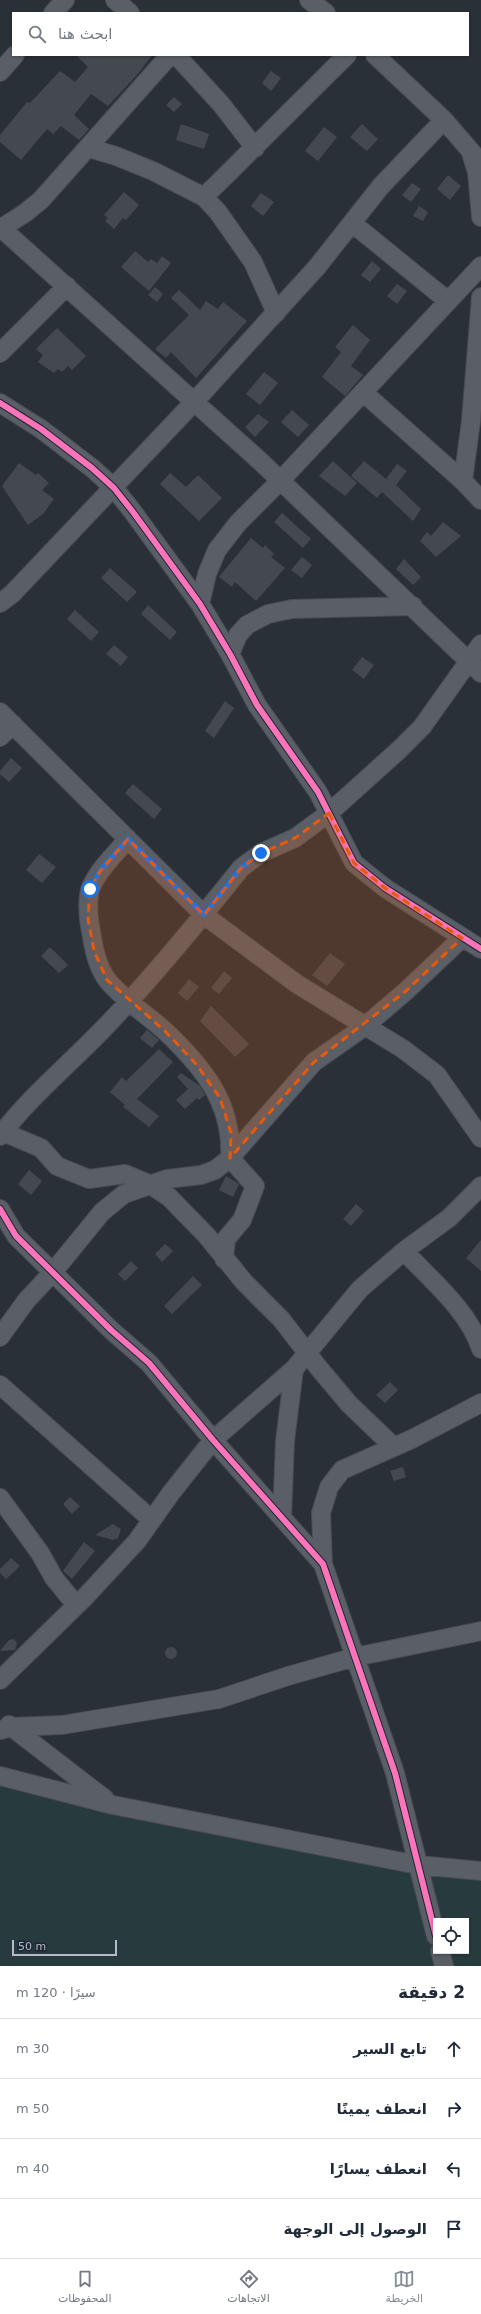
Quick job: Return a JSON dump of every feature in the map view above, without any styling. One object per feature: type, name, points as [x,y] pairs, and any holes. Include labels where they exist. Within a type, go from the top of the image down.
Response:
[{"type":"street","points":[[54,12],[65,0]]},
{"type":"street","points":[[115,0],[129,12]]},
{"type":"street","points":[[309,0],[325,12]]},
{"type":"street","points":[[169,56],[89,148],[41,200],[25,214],[0,228],[67,286],[281,480],[475,667]]},
{"type":"street","points":[[177,56],[221,104],[255,148]]},
{"type":"street","points":[[204,197],[346,56]]},
{"type":"street","points":[[376,56],[444,120],[476,157],[481,217]]},
{"type":"street","points":[[0,603],[12,594],[114,488],[276,313],[317,267],[381,186],[444,120]]},
{"type":"street","points":[[89,148],[116,156],[153,171],[204,197],[218,212],[253,262],[276,313]]},
{"type":"street","points":[[352,223],[448,301]]},
{"type":"street","points":[[200,604],[207,574],[217,550],[238,523],[364,393],[399,352],[481,266]]},
{"type":"street","points":[[0,353],[67,286]]},
{"type":"street","points":[[463,481],[471,421],[481,297]]},
{"type":"street","points":[[364,393],[463,481],[481,500]]},
{"type":"street","points":[[0,403],[41,429],[92,468],[114,488],[200,604],[230,654],[257,704],[305,772],[329,813],[354,863],[385,888],[481,949]]},
{"type":"street","points":[[230,654],[238,635],[247,625],[268,614],[292,609],[412,606]]},
{"type":"street","points":[[394,1447],[349,1404],[318,1368],[281,1319],[224,1259],[207,1236],[169,1197],[149,1184],[125,1174],[89,1179],[57,1166],[42,1148],[2,1134],[47,1083],[129,1002],[204,915],[241,868],[261,853],[295,838],[329,813],[422,727],[475,667],[481,644]]},
{"type":"street","points":[[0,712],[204,915],[297,984],[403,1049],[437,1075],[481,1138]]},
{"type":"street","points":[[0,737],[13,724]]},
{"type":"street","points":[[128,839],[100,871],[90,889],[88,919],[94,951],[107,980],[129,1002],[164,1031],[186,1053],[220,1098],[231,1133],[230,1158],[255,1186],[242,1220],[226,1239],[224,1259]]},
{"type":"street","points":[[0,1337],[26,1301],[53,1272],[102,1212],[124,1194],[149,1184],[167,1179],[201,1175],[215,1170],[230,1158],[314,1062],[364,1026],[406,991],[462,938]]},
{"type":"street","points":[[0,1680],[76,1605],[137,1541],[171,1493],[213,1440],[294,1369],[360,1289],[404,1251],[449,1218],[481,1186]]},
{"type":"street","points":[[0,1209],[16,1236],[110,1330],[149,1363],[213,1440],[323,1564]]},
{"type":"street","points":[[404,1251],[455,1306],[472,1329],[481,1349]]},
{"type":"street","points":[[282,1518],[285,1441],[294,1369]]},
{"type":"street","points":[[0,1385],[152,1520]]},
{"type":"street","points":[[433,1924],[395,1773],[323,1564],[321,1513],[329,1487],[342,1470],[394,1447],[481,1403]]},
{"type":"street","points":[[0,1498],[40,1553],[54,1578],[76,1605]]},
{"type":"street","points":[[4,1725],[62,1725],[219,1699],[288,1676],[355,1657],[481,1631]]},
{"type":"street","points":[[4,1725],[113,1805]]},
{"type":"street","points":[[0,1776],[113,1805],[418,1865],[481,1871]]},
{"type":"street","points":[[441,1954],[444,1966]]},
{"type":"highlighted area","points":[[329,813],[354,863],[385,888],[462,938],[406,991],[314,1062],[230,1158],[231,1133],[220,1098],[196,1064],[165,1031],[107,980],[94,951],[88,919],[90,889],[100,871],[128,839],[204,915],[241,868],[261,853],[295,838]]},
{"type":"green space","points":[[0,1779],[481,1874],[481,1966],[0,1966]]},
{"type":"building","points":[[77,56],[151,56],[137,75],[108,106],[91,94],[74,115],[89,129],[79,140],[61,126],[53,134],[47,129],[21,160],[0,142],[0,135],[27,102],[30,103],[60,71],[75,82],[88,67]]},
{"type":"building","points":[[271,71],[281,78],[271,91],[262,83]]},
{"type":"building","points":[[174,97],[182,104],[174,112],[166,105]]},
{"type":"building","points":[[181,124],[209,134],[204,149],[176,140]]},
{"type":"building","points":[[362,124],[378,139],[367,151],[350,137]]},
{"type":"building","points":[[324,127],[337,137],[318,161],[305,151]]},
{"type":"building","points":[[448,175],[461,186],[450,200],[437,189]]},
{"type":"building","points":[[412,183],[421,189],[411,202],[402,195]]},
{"type":"building","points":[[124,192],[139,205],[126,220],[123,218],[114,229],[105,221],[108,218],[104,215]]},
{"type":"building","points":[[261,193],[274,202],[263,216],[251,206]]},
{"type":"building","points":[[419,206],[428,212],[423,221],[413,216]]},
{"type":"building","points":[[135,251],[148,262],[151,259],[157,263],[162,256],[171,263],[149,291],[121,267]]},
{"type":"building","points":[[372,261],[381,269],[370,282],[361,275]]},
{"type":"building","points":[[397,284],[407,291],[397,304],[387,296]]},
{"type":"building","points":[[155,287],[163,294],[157,302],[148,295]]},
{"type":"building","points":[[179,290],[200,310],[206,301],[218,309],[223,302],[247,321],[196,378],[171,352],[166,358],[155,349],[189,315],[171,298]]},
{"type":"building","points":[[353,325],[370,340],[351,366],[363,375],[345,396],[322,377],[341,352],[335,347]]},
{"type":"building","points":[[57,328],[86,356],[72,370],[68,366],[62,372],[58,369],[54,373],[38,362],[43,355],[36,349]]},
{"type":"building","points":[[264,372],[278,383],[260,405],[246,394]]},
{"type":"building","points":[[292,410],[309,425],[298,437],[281,422]]},
{"type":"building","points":[[258,414],[269,422],[255,437],[245,427]]},
{"type":"building","points":[[333,461],[357,483],[345,496],[319,476]]},
{"type":"building","points":[[364,461],[386,479],[397,464],[407,471],[396,485],[421,509],[413,521],[382,492],[377,498],[351,476]]},
{"type":"building","points":[[19,463],[36,475],[38,473],[49,483],[42,490],[54,499],[43,514],[28,525],[2,486]]},
{"type":"building","points":[[170,473],[186,487],[198,475],[222,498],[199,521],[160,484]]},
{"type":"building","points":[[282,513],[311,539],[303,548],[274,522]]},
{"type":"building","points":[[443,522],[461,536],[436,557],[420,541],[427,532],[431,536]]},
{"type":"building","points":[[251,538],[263,548],[265,545],[274,554],[271,557],[285,568],[256,601],[235,582],[232,587],[219,577]]},
{"type":"building","points":[[302,557],[312,565],[302,578],[291,570]]},
{"type":"building","points":[[404,559],[421,577],[413,585],[396,569]]},
{"type":"building","points":[[110,568],[137,592],[127,602],[101,578]]},
{"type":"building","points":[[148,605],[177,632],[170,640],[141,614]]},
{"type":"building","points":[[75,610],[99,632],[91,641],[67,619]]},
{"type":"building","points":[[114,645],[128,657],[121,666],[106,654]]},
{"type":"building","points":[[362,657],[374,665],[364,679],[352,670]]},
{"type":"building","points":[[225,701],[234,708],[214,738],[205,731]]},
{"type":"building","points":[[11,758],[22,768],[9,782],[0,774],[0,771]]},
{"type":"building","points":[[133,784],[162,809],[154,819],[125,793]]},
{"type":"building","points":[[39,854],[56,867],[42,883],[26,870]]},
{"type":"building","points":[[50,947],[68,965],[59,973],[41,956]]},
{"type":"building","points":[[330,953],[345,964],[327,986],[312,975]]},
{"type":"building","points":[[224,971],[232,978],[219,994],[211,988]]},
{"type":"building","points":[[189,979],[199,987],[187,1001],[178,993]]},
{"type":"building","points":[[211,1006],[249,1044],[235,1057],[200,1021]]},
{"type":"building","points":[[147,1030],[159,1040],[152,1048],[140,1038]]},
{"type":"building","points":[[159,1049],[173,1062],[137,1099],[159,1116],[149,1127],[123,1107],[125,1105],[110,1092],[122,1077],[126,1081]]},
{"type":"building","points":[[181,1073],[200,1086],[205,1095],[199,1100],[197,1098],[185,1109],[176,1100],[188,1089],[177,1077]]},
{"type":"building","points":[[29,1170],[42,1181],[31,1195],[18,1184]]},
{"type":"building","points":[[226,1176],[239,1184],[233,1197],[219,1190]]},
{"type":"building","points":[[356,1204],[364,1211],[351,1226],[343,1219]]},
{"type":"building","points":[[481,1240],[481,1271],[466,1258]]},
{"type":"building","points":[[165,1244],[173,1251],[162,1262],[155,1254]]},
{"type":"building","points":[[131,1261],[138,1268],[125,1281],[118,1274]]},
{"type":"building","points":[[193,1276],[202,1285],[172,1314],[164,1306]]},
{"type":"building","points":[[390,1382],[398,1390],[385,1403],[376,1395]]},
{"type":"building","points":[[403,1467],[406,1477],[394,1481],[390,1471]]},
{"type":"building","points":[[70,1497],[80,1506],[72,1514],[63,1504]]},
{"type":"building","points":[[113,1524],[121,1529],[118,1538],[113,1540],[95,1535]]},
{"type":"building","points":[[84,1542],[95,1551],[72,1579],[63,1571]]},
{"type":"building","points":[[11,1558],[20,1566],[6,1579],[0,1573],[0,1569]]},
{"type":"building","points":[[14,1639],[17,1643],[15,1650],[0,1651],[9,1640]]},
{"type":"building","points":[[169,1647],[173,1647],[177,1653],[173,1659],[169,1659],[165,1655],[165,1651]]},
{"type":"cycle path","points":[[0,403],[41,429],[92,468],[114,488],[133,512],[200,604],[230,654],[257,705],[318,792],[354,863],[385,888],[481,949]]},
{"type":"cycle path","points":[[0,1209],[16,1236],[111,1330],[149,1363],[213,1440],[323,1564],[395,1773],[433,1924]]},
{"type":"route","points":[[90,889],[100,871],[128,839],[204,915],[241,868],[261,853]]}]
